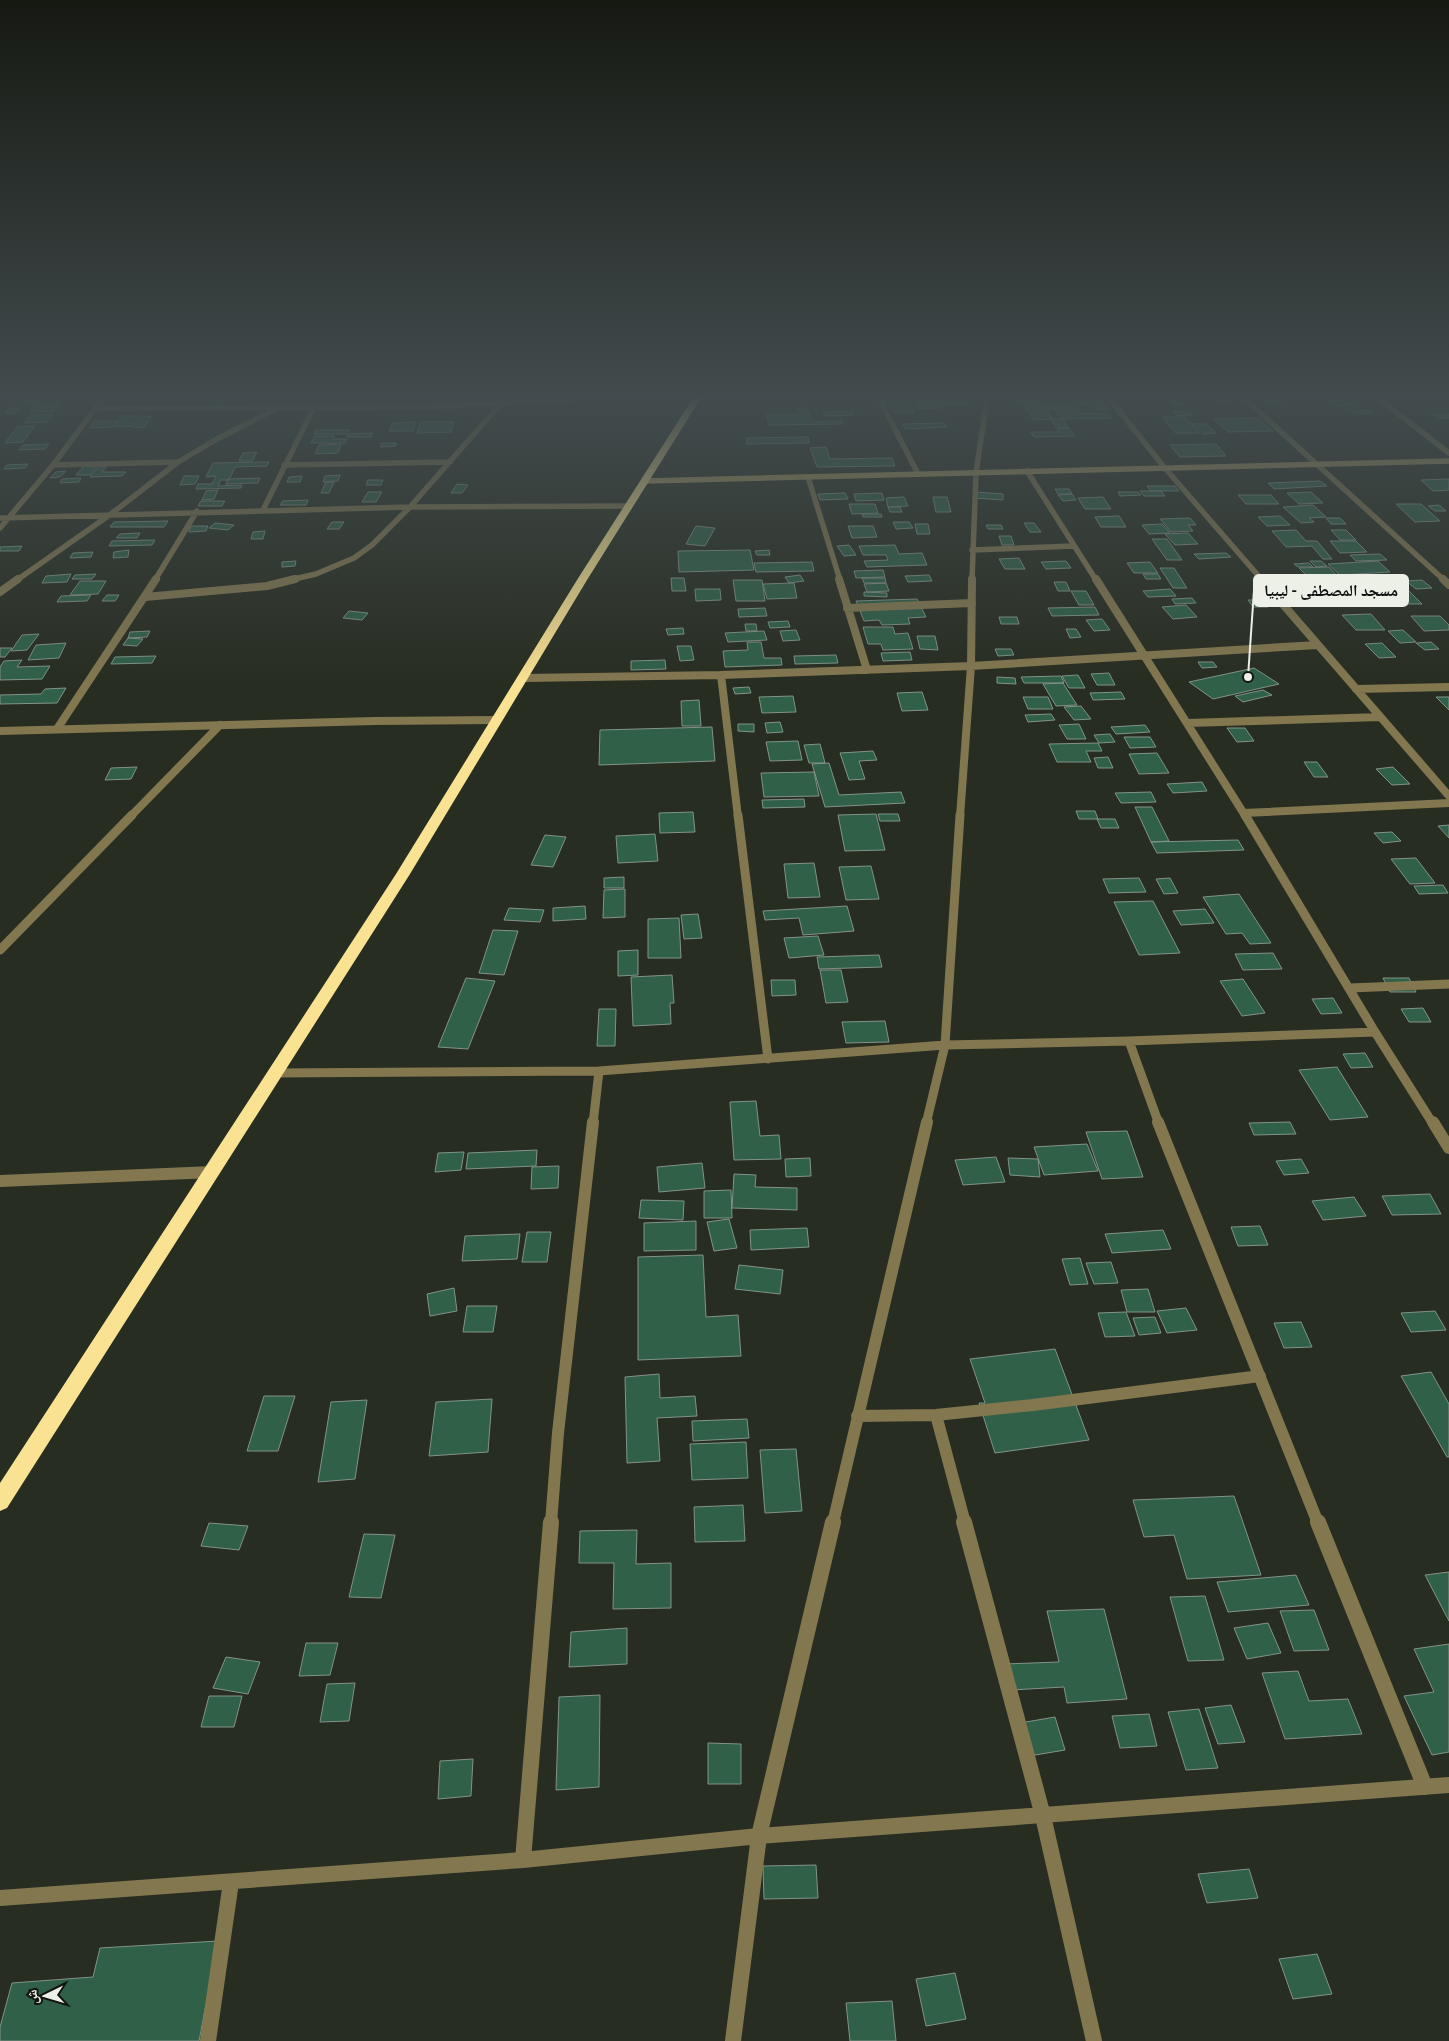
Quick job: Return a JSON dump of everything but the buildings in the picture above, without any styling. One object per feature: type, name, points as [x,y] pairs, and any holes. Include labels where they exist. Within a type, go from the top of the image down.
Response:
[{"type":"highway","points":[[0,1501],[403,874],[638,493]]},
{"type":"street","points":[[0,528],[29,493]]},
{"type":"street","points":[[0,592],[138,493]]},
{"type":"street","points":[[262,510],[270,493]]},
{"type":"street","points":[[145,597],[267,586],[316,574],[354,558],[372,545],[422,493]]},
{"type":"street","points":[[813,493],[867,670]]},
{"type":"street","points":[[733,2041],[759,1836],[945,1045],[952,916],[971,666],[972,550],[975,493]]},
{"type":"street","points":[[1041,493],[1073,546],[1188,723],[1375,1032],[1449,1148]]},
{"type":"street","points":[[1187,493],[1449,796]]},
{"type":"street","points":[[1349,493],[1449,585]]},
{"type":"street","points":[[0,518],[197,511],[410,507],[630,506]]},
{"type":"street","points":[[57,729],[145,597],[197,511]]},
{"type":"street","points":[[972,550],[1073,546]]},
{"type":"street","points":[[848,608],[972,603]]},
{"type":"street","points":[[524,678],[721,675],[971,666],[1317,644]]},
{"type":"street","points":[[721,675],[768,1059]]},
{"type":"street","points":[[1356,689],[1449,687]]},
{"type":"street","points":[[1188,723],[1380,717]]},
{"type":"street","points":[[0,731],[374,721],[497,720]]},
{"type":"street","points":[[0,950],[220,725]]},
{"type":"street","points":[[1244,813],[1449,803]]},
{"type":"street","points":[[1350,988],[1449,984]]},
{"type":"street","points":[[275,1073],[599,1071],[945,1045],[1129,1041],[1375,1032]]},
{"type":"street","points":[[1129,1041],[1170,1155],[1425,1787]]},
{"type":"street","points":[[523,1860],[558,1433],[599,1071]]},
{"type":"street","points":[[0,1181],[213,1172]]},
{"type":"street","points":[[857,1416],[936,1415],[1106,1397],[1260,1376]]},
{"type":"street","points":[[936,1415],[1043,1816],[1094,2041]]},
{"type":"street","points":[[0,1898],[523,1860],[759,1836],[1449,1785]]},
{"type":"street","points":[[208,2041],[231,1882]]},
{"type":"place","name":"مسجد المصطفى - ليبيا","points":[[1248,677]]}]
